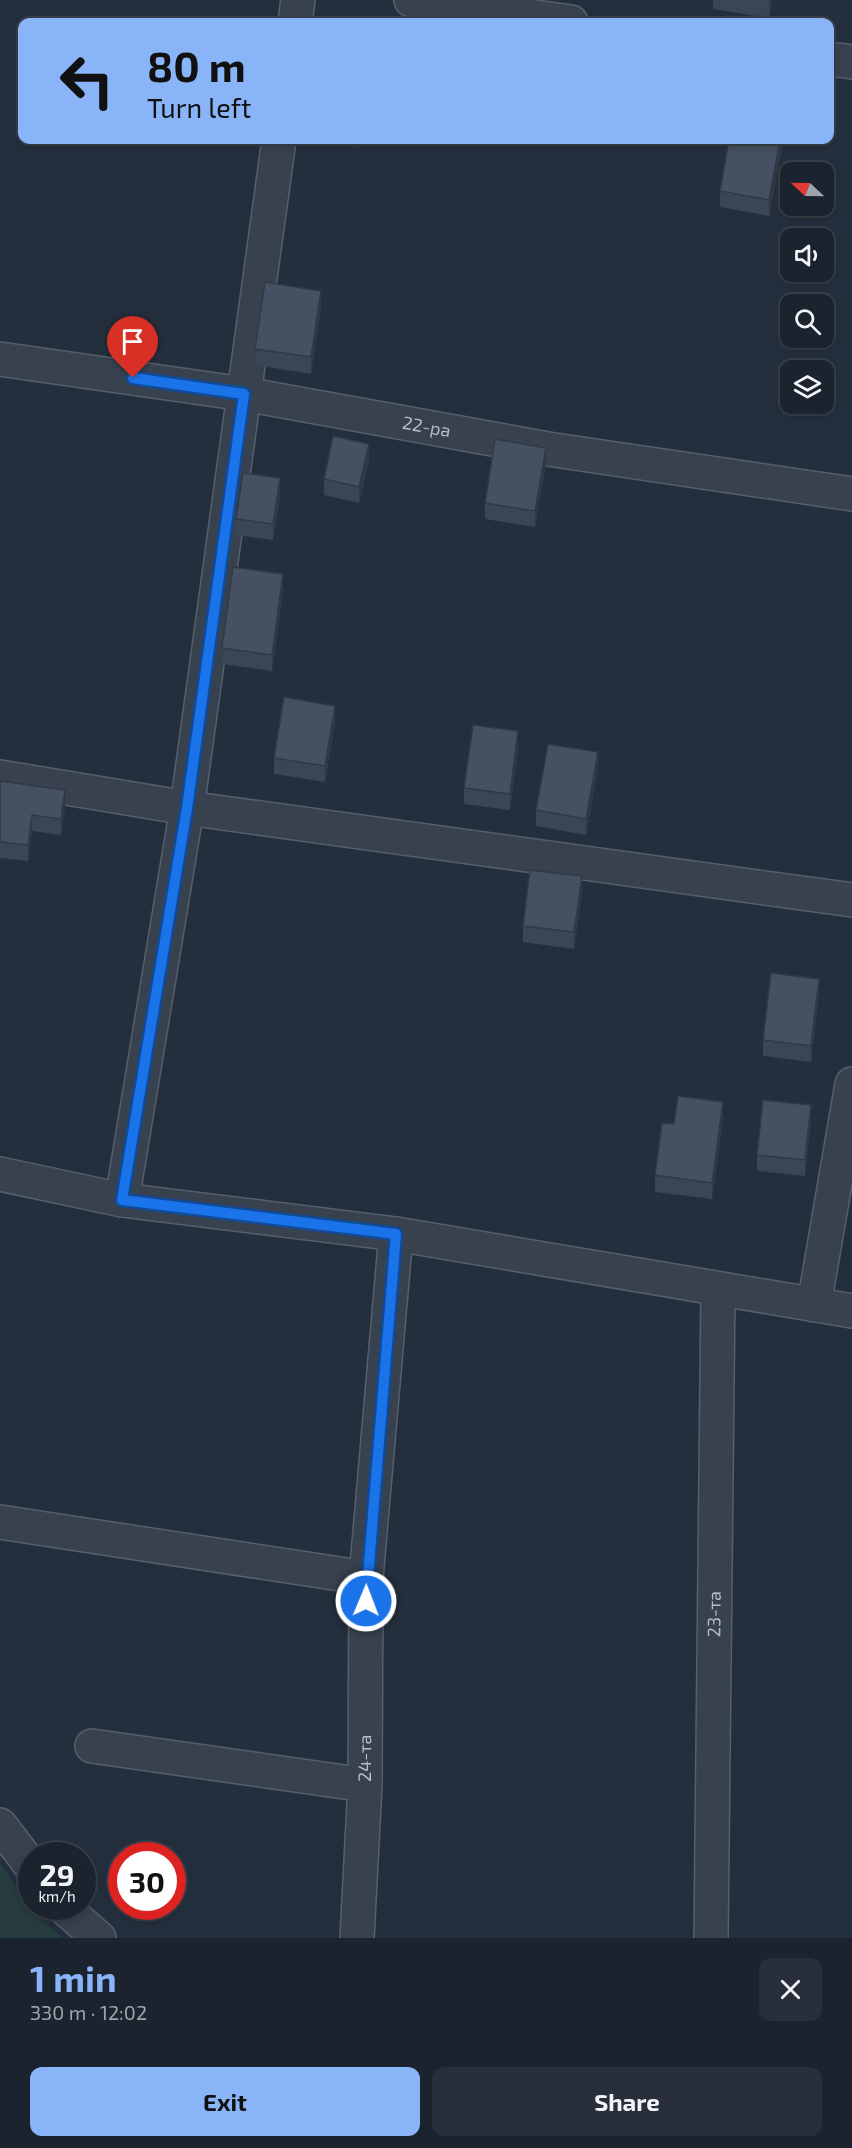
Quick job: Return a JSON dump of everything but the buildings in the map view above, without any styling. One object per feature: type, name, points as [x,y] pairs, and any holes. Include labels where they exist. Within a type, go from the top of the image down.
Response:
[{"type":"street","points":[[296,18],[298,0]]},
{"type":"street","points":[[411,0],[502,6],[554,18]]},
{"type":"street","points":[[834,60],[852,62]]},
{"type":"street","points":[[122,1200],[187,808],[278,144]]},
{"type":"street","name":"22-ра","points":[[0,358],[244,394],[548,449],[852,494]]},
{"type":"street","points":[[0,777],[187,808],[852,900]]},
{"type":"street","points":[[814,1305],[852,1084]]},
{"type":"street","points":[[0,1174],[122,1200],[396,1234],[852,1311]]},
{"type":"street","name":"24-та","points":[[357,1938],[365,1785],[366,1578],[396,1234]]},
{"type":"street","name":"23-та","points":[[711,1938],[718,1290]]},
{"type":"street","points":[[0,1522],[366,1578]]},
{"type":"street","points":[[92,1746],[365,1785]]},
{"type":"street","points":[[0,1825],[18,1849]]},
{"type":"street","points":[[78,1920],[99,1938]]},
{"type":"green space","points":[[0,1863],[18,1889],[18,1920],[42,1920],[63,1938],[0,1938]]},
{"type":"route","points":[[133,378],[244,394],[187,808],[122,1200],[396,1234],[366,1578],[366,1601]]}]
